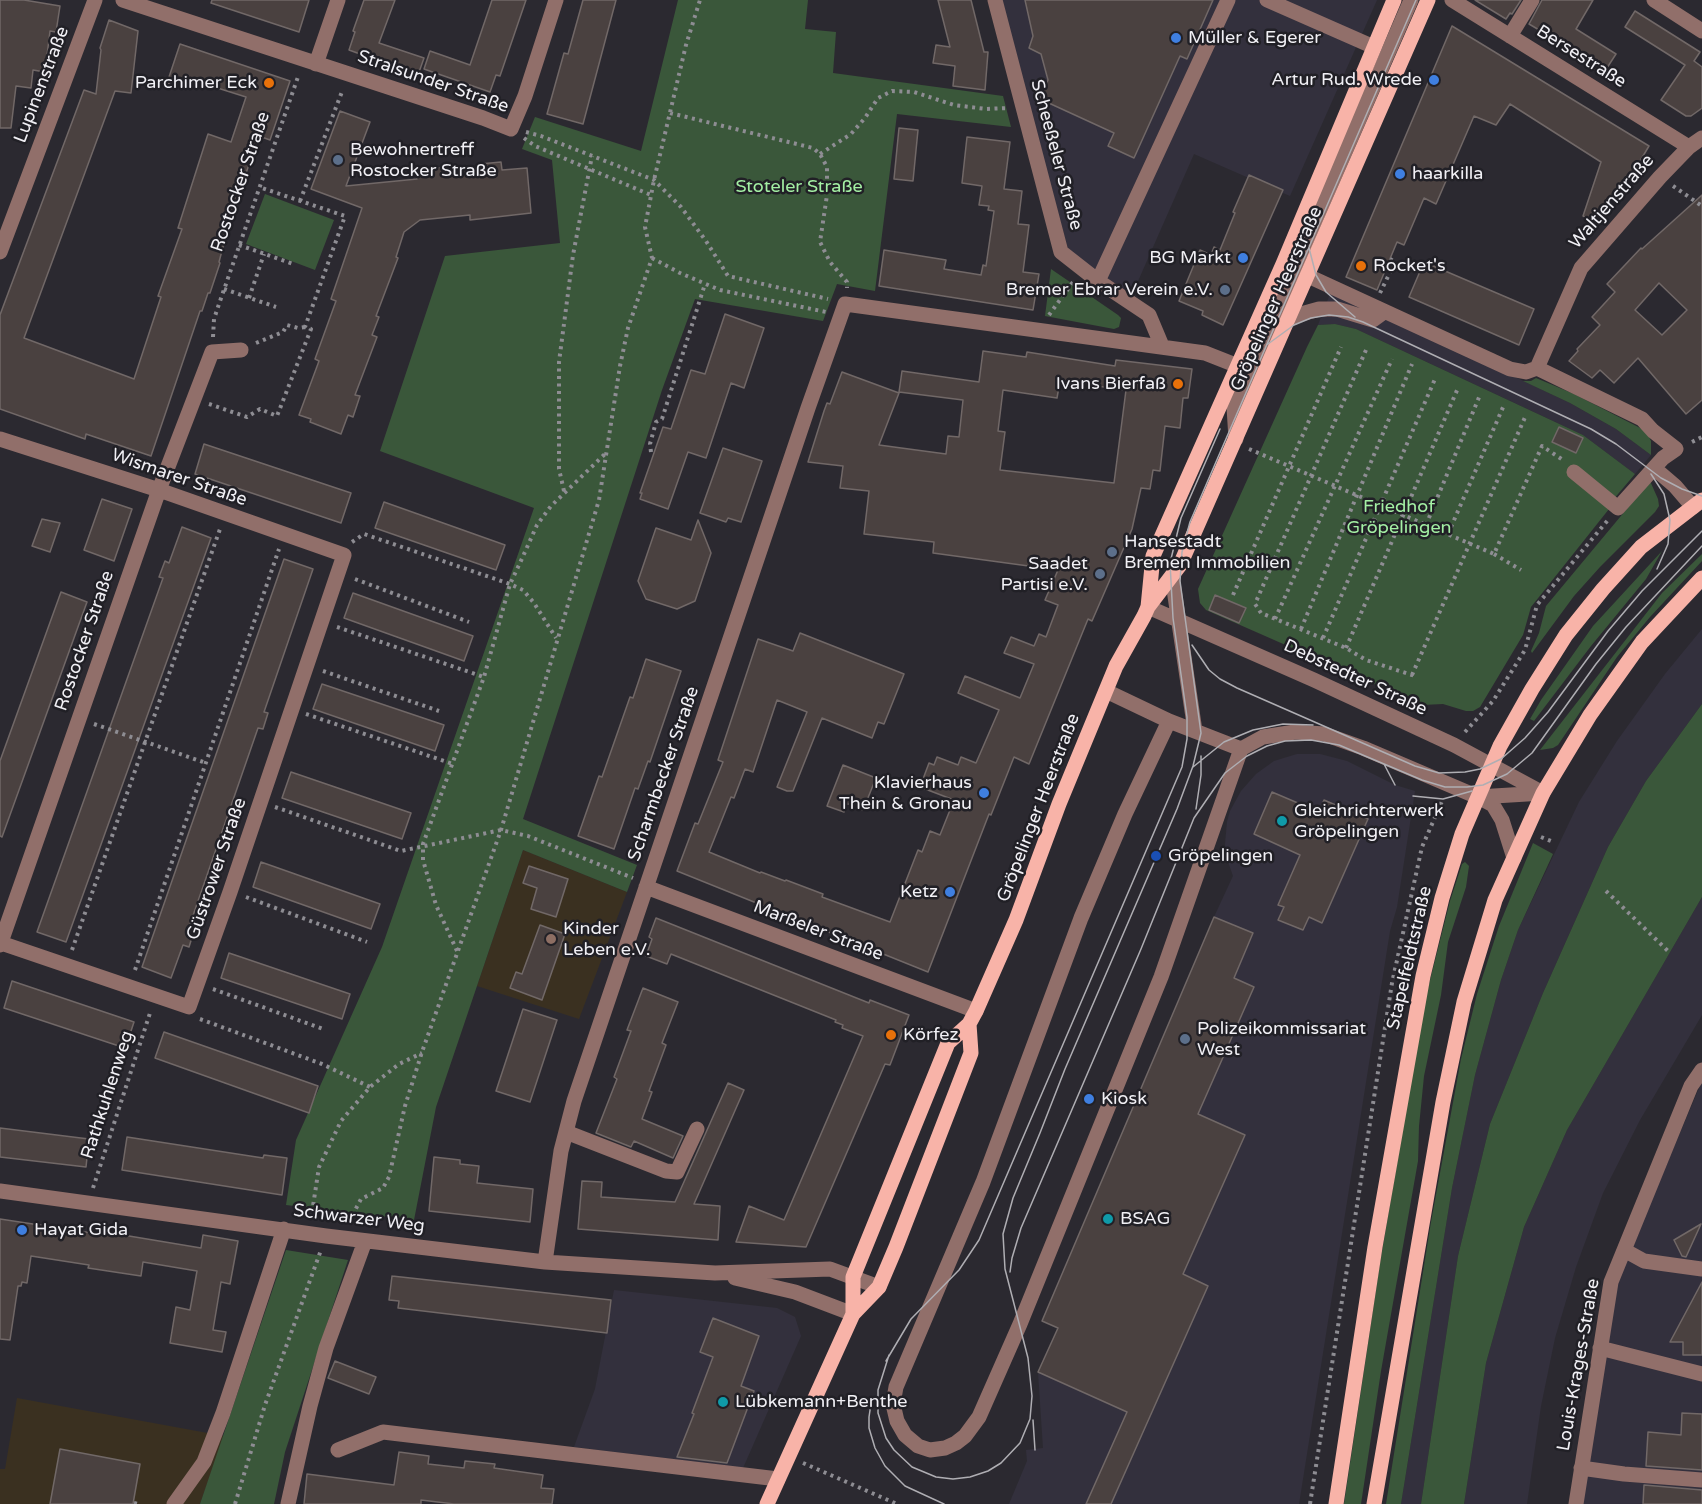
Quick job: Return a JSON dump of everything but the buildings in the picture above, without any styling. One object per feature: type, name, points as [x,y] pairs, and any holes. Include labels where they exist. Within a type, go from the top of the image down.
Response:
[{"type":"main road","name":"Gröpelinger Heerstraße","points":[[1148,607],[1154,556],[1238,366],[1394,0]]},
{"type":"main road","name":"Gröpelinger Heerstraße","points":[[853,1314],[853,1277],[948,1043],[972,1018],[1016,920],[1059,804],[1116,666],[1148,607],[1180,565],[1428,0]]},
{"type":"main road","name":"Stapelfeldtstraße","points":[[1336,1504],[1375,1247],[1423,976],[1442,898],[1462,834],[1500,746],[1566,635],[1602,589],[1641,547],[1697,503]]},
{"type":"main road","points":[[1374,1504],[1441,1114],[1464,1002],[1495,900],[1543,793],[1590,715],[1642,642],[1702,578]]},
{"type":"main road","name":"Gröpelinger Heerstraße","points":[[767,1504],[853,1314],[879,1287],[971,1053],[972,1018]]},
{"type":"street","name":"Lupinenstraße","points":[[0,252],[95,0]]},
{"type":"street","name":"Stralsunder Straße","points":[[123,0],[511,129],[525,96],[556,0]]},
{"type":"street","points":[[310,62],[338,0]]},
{"type":"street","name":"Scheeßeler Straße","points":[[994,0],[1061,252],[1084,271],[1149,315],[1162,346]]},
{"type":"street","points":[[1098,281],[1228,0]]},
{"type":"street","points":[[1267,0],[1374,47]]},
{"type":"street","points":[[1236,439],[1234,407],[1411,0]]},
{"type":"street","name":"Bersestraße","points":[[1452,0],[1510,36],[1696,142]]},
{"type":"street","points":[[1510,36],[1532,0]]},
{"type":"street","points":[[1654,0],[1702,31]]},
{"type":"street","name":"Waltjenstraße","points":[[1537,368],[1581,268],[1660,177],[1696,142]]},
{"type":"street","points":[[1308,276],[1510,369],[1526,372],[1537,368],[1642,419],[1676,449],[1654,468],[1618,508],[1574,472]]},
{"type":"street","points":[[1288,320],[1319,309],[1337,309],[1373,320],[1379,309]]},
{"type":"street","points":[[843,310],[1039,330],[1162,346],[1205,353],[1238,366]]},
{"type":"street","name":"Scharmbecker Straße","points":[[545,1262],[561,1151],[574,1101],[804,419],[843,310]]},
{"type":"street","points":[[212,352],[241,350]]},
{"type":"street","name":"Rostocker Straße","points":[[0,944],[159,490],[212,352]]},
{"type":"street","name":"Wismarer Straße","points":[[0,439],[159,490],[344,555]]},
{"type":"street","points":[[1654,468],[1697,503]]},
{"type":"street","name":"Güstrower Straße","points":[[189,1007],[344,555]]},
{"type":"street","points":[[1172,576],[1195,731]]},
{"type":"street","name":"Debstedter Straße","points":[[1148,607],[1454,745],[1543,793]]},
{"type":"street","points":[[1106,690],[1169,721],[1241,749]]},
{"type":"street","points":[[1169,721],[1125,813],[1081,918],[1005,1128],[896,1387],[893,1404],[897,1421],[906,1435],[918,1446],[930,1450],[945,1448],[956,1443],[979,1417],[1020,1324],[1161,977],[1241,749],[1263,737],[1295,732],[1324,734],[1363,748],[1478,797],[1493,806],[1502,820],[1514,858]]},
{"type":"street","points":[[1478,797],[1543,793]]},
{"type":"street","name":"Marßeler Straße","points":[[646,886],[972,1018]]},
{"type":"street","points":[[0,944],[189,1007]]},
{"type":"street","name":"Louis-Krages-Straße","points":[[1576,1504],[1611,1282],[1691,1086],[1702,1070]]},
{"type":"street","points":[[566,1132],[666,1171],[677,1172],[697,1129]]},
{"type":"street","name":"Schwarzer Weg","points":[[0,1191],[326,1236],[545,1262],[715,1274],[830,1269],[879,1287]]},
{"type":"street","points":[[174,1504],[208,1453],[224,1413],[284,1229]]},
{"type":"street","points":[[288,1504],[310,1406],[326,1348],[365,1241]]},
{"type":"street","points":[[1624,1250],[1644,1261],[1702,1269]]},
{"type":"street","name":"Schwarzer Weg","points":[[715,1274],[795,1292],[853,1314]]},
{"type":"street","points":[[1600,1348],[1702,1374]]},
{"type":"street","points":[[338,1450],[383,1432],[778,1479]]},
{"type":"street","points":[[1581,1468],[1702,1480]]},
{"type":"path","points":[[235,1504],[265,1406],[326,1236],[336,1223],[351,1218],[361,1199],[383,1188],[389,1178],[405,1106],[422,1052],[501,830],[599,500],[628,328],[652,258],[645,227],[654,180],[686,45],[700,0]]},
{"type":"path","name":"Rostocker Straße","points":[[212,352],[214,319],[224,289],[259,187],[310,62]]},
{"type":"path","points":[[300,201],[348,74]]},
{"type":"path","points":[[820,154],[851,134],[878,98],[892,91],[914,92],[954,105],[1003,109],[1023,105]]},
{"type":"path","points":[[670,114],[813,148],[820,154],[827,167],[820,242],[830,262],[847,282],[843,310]]},
{"type":"path","points":[[511,129],[541,136],[654,180],[681,207],[728,276],[843,310]]},
{"type":"path","points":[[511,129],[536,146],[651,195]]},
{"type":"path","points":[[564,491],[559,468],[559,362],[573,255],[592,156]]},
{"type":"path","points":[[1660,177],[1702,206]]},
{"type":"path","points":[[259,187],[345,216],[305,327]]},
{"type":"path","points":[[239,245],[293,264]]},
{"type":"path","points":[[249,298],[264,254]]},
{"type":"path","points":[[652,258],[720,290],[843,310]]},
{"type":"path","points":[[1379,309],[1395,262],[1390,259]]},
{"type":"path","points":[[1039,330],[1074,281],[1084,271]]},
{"type":"path","points":[[651,452],[650,444],[656,422],[662,419],[705,284]]},
{"type":"path","points":[[224,289],[276,307]]},
{"type":"path","points":[[194,399],[247,417],[260,409],[277,416],[310,330],[305,327],[287,325],[283,332],[241,350]]},
{"type":"path","points":[[1233,595],[1341,347]]},
{"type":"path","points":[[1366,350],[1256,604],[1261,613],[1346,648],[1366,660],[1414,675],[1526,415]]},
{"type":"path","points":[[1275,619],[1392,359]]},
{"type":"path","points":[[1301,629],[1412,364]]},
{"type":"path","points":[[1323,638],[1435,379]]},
{"type":"path","points":[[1346,648],[1458,388]]},
{"type":"path","points":[[1426,525],[1480,395]]},
{"type":"path","points":[[1448,534],[1504,405]]},
{"type":"path","points":[[1494,554],[1542,446],[1562,458],[1574,472]]},
{"type":"path","points":[[1253,451],[1494,554],[1521,570]]},
{"type":"path","points":[[457,953],[436,905],[423,860],[423,847],[484,677],[510,584],[537,525],[564,491],[607,452]]},
{"type":"path","points":[[1454,745],[1493,701],[1525,650],[1537,605],[1618,508]]},
{"type":"path","points":[[67,965],[225,514]]},
{"type":"path","points":[[344,555],[347,544],[364,534],[510,584],[523,590],[534,603],[556,639]]},
{"type":"path","points":[[129,988],[284,535]]},
{"type":"path","points":[[338,574],[469,621]]},
{"type":"path","points":[[322,622],[484,677]]},
{"type":"path","points":[[307,666],[439,711]]},
{"type":"path","points":[[292,710],[453,764]]},
{"type":"path","points":[[79,719],[206,763]]},
{"type":"path","points":[[1310,1504],[1392,983],[1422,847],[1445,795],[1441,781]]},
{"type":"path","points":[[261,802],[401,851],[501,830],[528,836],[591,860],[632,877],[646,886]]},
{"type":"path","points":[[1606,891],[1670,953]]},
{"type":"path","points":[[230,892],[367,942]]},
{"type":"path","points":[[198,984],[323,1029]]},
{"type":"path","name":"Rathkuhlenweg","points":[[88,1203],[155,996]]},
{"type":"path","points":[[189,1007],[199,1018],[322,1064],[370,1087]]},
{"type":"path","points":[[326,1236],[313,1206],[319,1167],[341,1121],[370,1087],[399,1064],[422,1052]]},
{"type":"path","points":[[789,1456],[897,1504]]},
{"type":"shaded area","points":[[1000,0],[1377,0],[1290,196],[1194,154],[1131,297],[1070,256]]},
{"type":"shaded area","points":[[1330,294],[1390,318],[1570,403],[1616,429],[1651,455],[1635,474],[1583,435],[1356,329],[1335,324],[1318,325]]},
{"type":"shaded area","points":[[1702,629],[1702,704],[1646,781],[1608,847],[1543,993],[1490,1124],[1458,1256],[1421,1504],[1401,1504],[1452,1188],[1475,1075],[1501,980],[1518,930],[1579,802],[1617,741],[1665,674]]},
{"type":"shaded area","points":[[1297,754],[1320,754],[1347,761],[1395,785],[1415,791],[1397,907],[1390,931],[1299,1504],[1009,1504],[1027,1461],[1026,1450],[1043,1448],[1038,1372],[1058,1328],[1042,1321],[1136,1100],[1175,1116],[1253,934],[1214,917],[1233,876],[1226,856],[1225,844],[1230,811],[1241,791],[1256,774],[1274,761]]},
{"type":"shaded area","name":"Kinder Leben e.V.","points":[[523,850],[627,892],[579,1019],[477,986]]},
{"type":"shaded area","points":[[1702,897],[1702,1015],[1640,1120],[1603,1193],[1576,1267],[1555,1338],[1541,1406],[1527,1504],[1464,1504],[1486,1363],[1524,1227],[1567,1130]]},
{"type":"shaded area","points":[[1702,1081],[1702,1504],[1581,1504],[1616,1284]]},
{"type":"shaded area","points":[[614,1290],[777,1308],[795,1317],[801,1336],[743,1468],[574,1447],[595,1389]]},
{"type":"shaded area","points":[[17,1398],[224,1436],[200,1504],[0,1504],[0,1469],[5,1469]]},
{"type":"green space","name":"Stoteler Straße","points":[[678,0],[808,0],[805,29],[836,32],[833,73],[1003,96],[1011,127],[897,114],[875,291],[837,284],[823,321],[695,299],[662,390],[523,819],[637,865],[627,892],[523,850],[436,1107],[414,1220],[286,1205],[296,1140],[382,947],[534,508],[380,451],[445,256],[560,243],[552,160],[522,149],[535,117],[641,151]]},
{"type":"green space","points":[[265,194],[334,220],[315,270],[246,244]]},
{"type":"green space","points":[[1051,269],[1118,315],[1121,318],[1119,327],[1114,329],[1045,316]]},
{"type":"green space","name":"Friedhof Gröpelingen","points":[[1335,324],[1356,329],[1583,435],[1635,474],[1531,607],[1523,635],[1480,707],[1473,711],[1443,704],[1422,705],[1206,610],[1200,603],[1198,589],[1307,347],[1318,325]]},
{"type":"green space","points":[[1536,378],[1574,394],[1646,431],[1651,441],[1651,455],[1616,429],[1570,403],[1523,381]]},
{"type":"green space","points":[[1650,481],[1658,499],[1659,506],[1655,512],[1574,596],[1532,653],[1546,606]]},
{"type":"green space","points":[[1662,551],[1646,579],[1534,721],[1530,719],[1593,626]]},
{"type":"green space","points":[[1702,554],[1702,561],[1650,617],[1617,657],[1558,745],[1540,750],[1662,593]]},
{"type":"green space","points":[[1702,704],[1702,897],[1567,1130],[1524,1227],[1486,1363],[1464,1504],[1421,1504],[1458,1256],[1490,1124],[1543,993],[1608,847],[1646,781]]},
{"type":"green space","points":[[1533,843],[1553,854],[1518,930],[1501,980],[1475,1075],[1452,1188],[1401,1504],[1386,1504],[1431,1222],[1461,1059],[1477,994],[1499,926]]},
{"type":"green space","points":[[1465,862],[1469,866],[1466,887],[1448,942],[1441,995],[1424,1076],[1418,1161],[1381,1371],[1361,1504],[1344,1504],[1380,1263],[1425,1000],[1450,901],[1462,864]]},
{"type":"green space","points":[[286,1250],[348,1260],[285,1452],[274,1504],[200,1504]]},
{"type":"tram line","points":[[889,1355],[878,1390],[878,1413],[886,1438],[894,1450],[912,1467],[936,1477],[953,1479],[970,1477],[988,1471],[1001,1463],[1020,1443],[1030,1419],[1032,1396],[1028,1358],[1005,1269],[1003,1234],[1013,1198],[1065,1069],[1177,809],[1193,766],[1201,733],[1180,581],[1182,552],[1190,522],[1416,0]]},
{"type":"tram line","points":[[1309,248],[1316,275],[1326,292],[1355,317]]},
{"type":"tram line","points":[[1268,344],[1294,325],[1311,318],[1329,315],[1348,317],[1363,322],[1591,429],[1616,444],[1661,478],[1702,496]]},
{"type":"tram line","points":[[886,1361],[911,1319],[959,1270],[979,1240],[1182,767],[1187,739],[1187,717],[1173,618],[1170,563],[1181,518],[1220,429]]},
{"type":"tram line","points":[[1651,474],[1664,494],[1670,520],[1668,544],[1657,569]]},
{"type":"tram line","points":[[1192,645],[1209,670],[1220,679],[1415,766],[1439,773],[1480,769],[1501,759],[1525,738],[1548,712],[1608,631],[1642,591],[1702,531]]},
{"type":"tram line","points":[[1010,1272],[1021,1228],[1141,949],[1194,818],[1225,773],[1247,756],[1267,746],[1285,741],[1311,740],[1339,745],[1422,780],[1445,787],[1483,785],[1507,774],[1532,753],[1596,664],[1626,627],[1702,546]]},
{"type":"tram line","points":[[1193,767],[1224,742],[1253,730],[1283,724],[1313,725]]},
{"type":"tram line","points":[[1196,809],[1201,756]]},
{"type":"tram line","points":[[1384,764],[1395,785]]},
{"type":"tram line","points":[[1413,796],[1443,799],[1472,791]]},
{"type":"tram line","points":[[872,1397],[869,1428],[875,1448],[885,1466],[905,1486],[944,1504]]},
{"type":"tram line","points":[[1033,1420],[1035,1450]]},
{"type":"place","name":"Müller & Egerer","points":[[1176,38]]},
{"type":"place","name":"Artur Rud. Wrede","points":[[1434,80]]},
{"type":"place","name":"Parchimer Eck","points":[[269,83]]},
{"type":"place","name":"Bewohnertreff Rostocker Straße","points":[[338,160]]},
{"type":"place","name":"haarkilla","points":[[1400,174]]},
{"type":"place","name":"BG Markt","points":[[1243,258]]},
{"type":"place","name":"Rocket's","points":[[1361,266]]},
{"type":"place","name":"Bremer Ebrar Verein e.V.","points":[[1225,290]]},
{"type":"place","name":"Ivans Bierfaß","points":[[1178,384]]},
{"type":"place","name":"Hansestadt Bremen Immobilien","points":[[1112,552]]},
{"type":"place","name":"Saadet Partisi e.V.","points":[[1100,574]]},
{"type":"place","name":"Klavierhaus Thein & Gronau","points":[[984,793]]},
{"type":"place","name":"Gleichrichterwerk Gröpelingen","points":[[1282,821]]},
{"type":"place","name":"Gröpelingen","points":[[1156,856]]},
{"type":"place","name":"Ketz","points":[[950,892]]},
{"type":"place","name":"Kinder Leben e.V.","points":[[551,939]]},
{"type":"place","name":"Körfez","points":[[891,1035]]},
{"type":"place","name":"Polizeikommissariat West","points":[[1185,1039]]},
{"type":"place","name":"Kiosk","points":[[1089,1099]]},
{"type":"place","name":"BSAG","points":[[1108,1219]]},
{"type":"place","name":"Hayat Gida","points":[[22,1230]]},
{"type":"place","name":"Lübkemann+Benthe","points":[[723,1402]]}]
